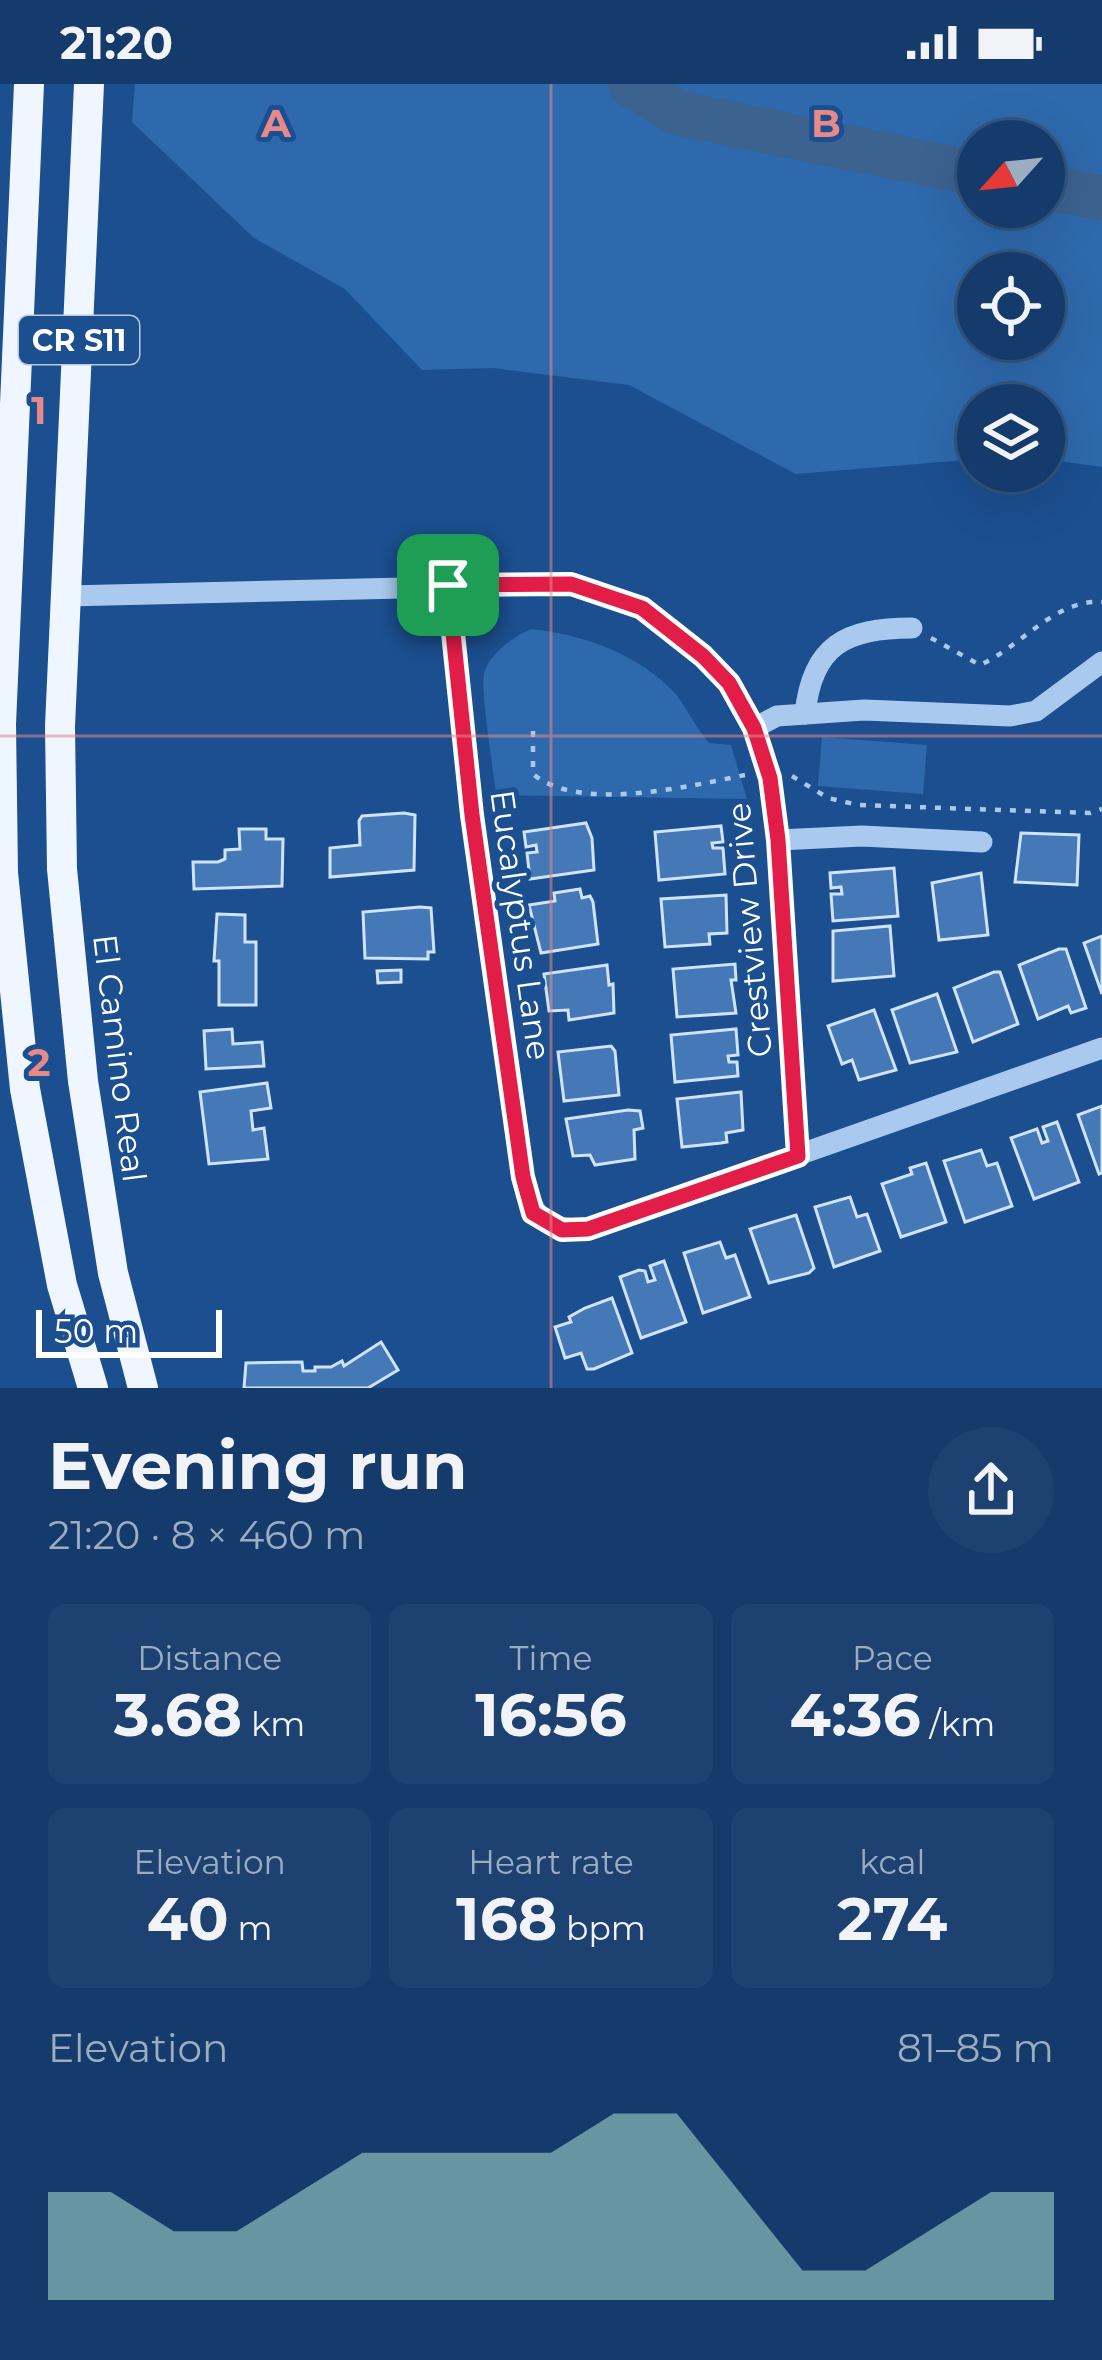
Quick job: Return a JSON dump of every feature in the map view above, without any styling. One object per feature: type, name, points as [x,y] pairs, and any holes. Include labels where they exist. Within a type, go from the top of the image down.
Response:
[{"type":"main road","name":"CR S11","points":[[29,84],[6,497],[1,724],[6,963],[62,1285],[93,1388]]},
{"type":"main road","name":"El Camino Real","points":[[89,84],[60,725],[67,916],[83,1081],[112,1273],[143,1388]]},
{"type":"street","name":"Crestview Drive","points":[[67,596],[571,584],[642,608],[729,683],[754,728],[770,778],[798,1156]]},
{"type":"street","name":"Eucalyptus Lane","points":[[448,585],[472,815],[523,1177],[533,1213],[562,1230],[588,1229],[798,1156]]},
{"type":"street","points":[[805,714],[815,666],[831,648],[850,636],[881,628],[912,628]]},
{"type":"street","points":[[754,728],[777,716],[864,710],[1010,716],[1036,711],[1096,673]]},
{"type":"street","points":[[778,840],[862,836],[982,842]]},
{"type":"street","points":[[798,1156],[1102,1048]]},
{"type":"path","points":[[912,628],[980,665],[1046,624],[1065,606],[1102,602]]},
{"type":"path","points":[[533,731],[532,774],[549,785],[619,794],[745,775]]},
{"type":"path","points":[[793,776],[829,798],[858,806],[1102,809]]},
{"type":"shaded area","points":[[135,84],[1102,84],[1102,467],[1065,462],[1065,384],[957,384],[957,461],[796,474],[629,385],[493,368],[422,370],[345,289],[254,238],[132,122]]},
{"type":"shaded area","points":[[531,629],[605,647],[655,675],[675,693],[709,743],[731,745],[747,799],[496,795],[484,673],[503,647]]},
{"type":"shaded area","points":[[822,737],[927,745],[923,794],[818,786]]},
{"type":"building","points":[[415,815],[414,870],[330,877],[330,848],[360,845],[362,816]]},
{"type":"building","points":[[586,823],[594,870],[530,879],[527,853],[537,852],[536,845],[526,847],[524,832]]},
{"type":"building","points":[[721,826],[723,842],[712,843],[713,848],[723,848],[725,874],[659,880],[655,832]]},
{"type":"building","points":[[239,829],[266,829],[266,839],[283,839],[282,886],[194,889],[193,862],[218,862],[225,859],[225,850],[240,849]]},
{"type":"building","points":[[1021,833],[1079,835],[1077,885],[1015,882]]},
{"type":"building","points":[[894,868],[898,916],[833,921],[831,894],[842,894],[841,887],[831,888],[830,873]]},
{"type":"building","points":[[981,873],[988,935],[939,940],[932,883]]},
{"type":"building","points":[[580,889],[582,898],[590,896],[593,902],[598,944],[541,953],[529,905],[555,901],[554,893]]},
{"type":"building","points":[[726,895],[727,933],[709,934],[710,944],[665,947],[661,899]]},
{"type":"building","points":[[431,908],[434,952],[428,952],[428,959],[365,958],[363,912]]},
{"type":"building","points":[[217,914],[245,915],[245,942],[256,942],[256,1005],[219,1005],[219,961],[214,961]]},
{"type":"building","points":[[890,926],[894,976],[833,981],[833,931]]},
{"type":"building","points":[[1102,936],[1102,994],[1084,943]]},
{"type":"building","points":[[1066,949],[1086,1008],[1071,1013],[1068,1006],[1038,1019],[1019,965]]},
{"type":"building","points":[[735,964],[736,980],[731,980],[736,1013],[677,1017],[673,969]]},
{"type":"building","points":[[607,965],[614,1013],[569,1020],[568,1010],[549,1011],[544,974]]},
{"type":"building","points":[[401,970],[401,982],[378,983],[377,971]]},
{"type":"building","points":[[1000,972],[1018,1024],[973,1042],[954,988]]},
{"type":"building","points":[[937,994],[957,1052],[910,1063],[892,1010]]},
{"type":"building","points":[[874,1010],[896,1070],[859,1080],[852,1060],[842,1064],[828,1026]]},
{"type":"building","points":[[232,1029],[233,1044],[262,1042],[264,1066],[206,1069],[204,1031]]},
{"type":"building","points":[[736,1029],[738,1055],[728,1056],[729,1062],[737,1062],[738,1076],[675,1082],[671,1035]]},
{"type":"building","points":[[611,1046],[619,1095],[564,1101],[558,1052]]},
{"type":"building","points":[[267,1083],[271,1108],[251,1111],[253,1130],[264,1128],[268,1159],[209,1164],[200,1092]]},
{"type":"building","points":[[741,1092],[743,1130],[726,1133],[727,1142],[682,1147],[677,1099]]},
{"type":"building","points":[[1102,1106],[1102,1173],[1099,1174],[1078,1115]]},
{"type":"building","points":[[640,1111],[643,1128],[634,1130],[635,1159],[595,1165],[590,1155],[573,1156],[566,1119]]},
{"type":"building","points":[[1057,1122],[1079,1182],[1034,1199],[1011,1138],[1037,1129],[1042,1143],[1048,1141],[1043,1127]]},
{"type":"building","points":[[981,1150],[987,1166],[997,1163],[1012,1206],[965,1222],[944,1161]]},
{"type":"building","points":[[926,1163],[946,1222],[901,1237],[882,1184],[912,1174],[910,1168]]},
{"type":"building","points":[[850,1197],[857,1217],[867,1214],[880,1251],[834,1267],[815,1207]]},
{"type":"building","points":[[796,1215],[814,1268],[769,1283],[750,1229]]},
{"type":"building","points":[[720,1242],[726,1258],[735,1255],[750,1297],[703,1313],[684,1253]]},
{"type":"building","points":[[664,1261],[686,1322],[641,1338],[620,1277],[639,1270],[645,1271],[648,1282],[655,1280],[650,1266]]},
{"type":"building","points":[[612,1298],[632,1353],[594,1369],[587,1369],[581,1353],[565,1358],[555,1327]]},
{"type":"building","points":[[381,1342],[398,1370],[368,1388],[244,1388],[246,1363],[302,1362],[303,1371],[315,1371],[315,1367],[342,1361],[344,1366]]},
{"type":"waterway","points":[[630,84],[678,113],[957,170]]},
{"type":"waterway","points":[[1065,191],[1102,198]]},
{"type":"route","points":[[571,584],[642,608],[729,683],[754,728],[770,778],[798,1156],[588,1229],[562,1230],[533,1213],[523,1177],[472,815],[448,585],[571,584]]}]
